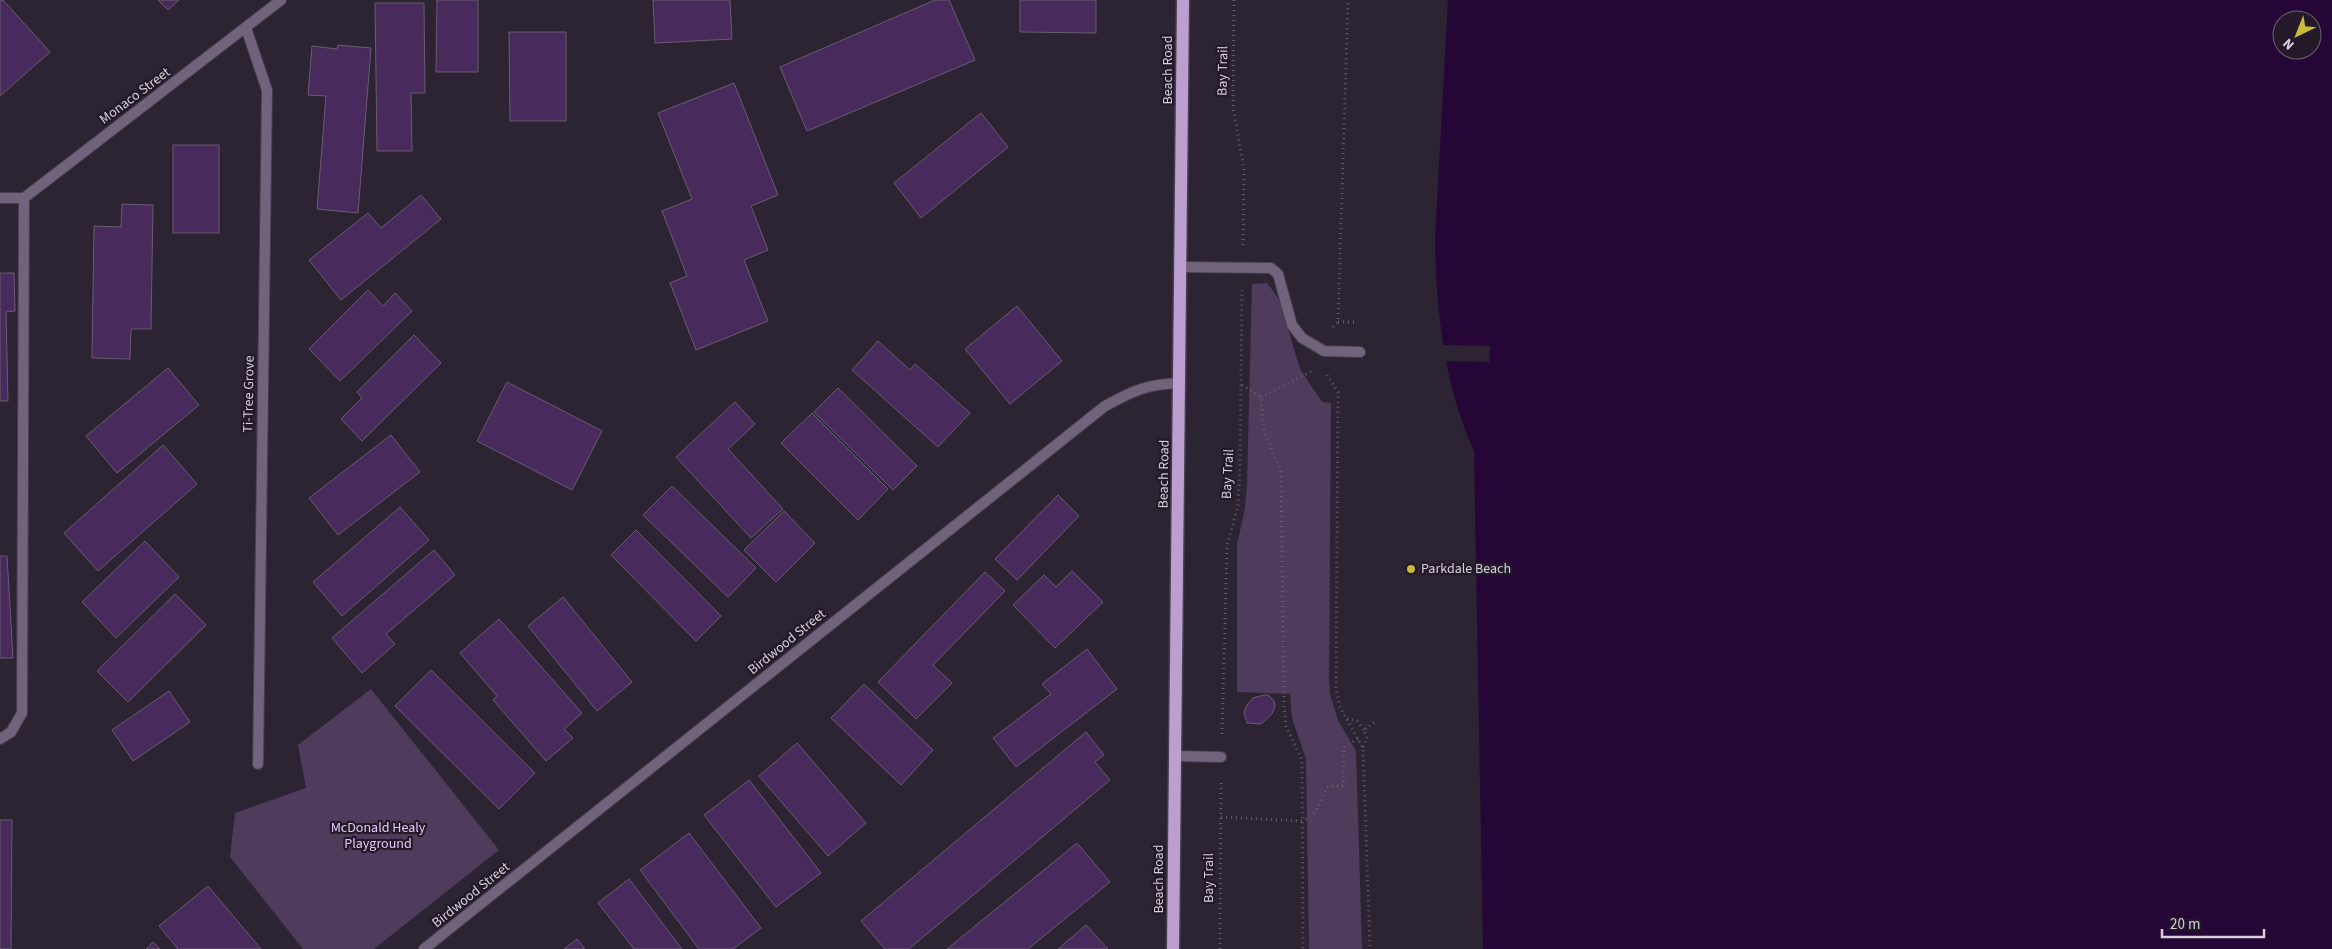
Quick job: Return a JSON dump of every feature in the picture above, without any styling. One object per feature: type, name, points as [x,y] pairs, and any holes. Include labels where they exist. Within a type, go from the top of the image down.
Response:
[{"type":"main road","name":"Beach Road","points":[[1173,949],[1183,0]]},
{"type":"street","name":"Monaco Street","points":[[24,198],[281,0]]},
{"type":"street","name":"Ti-Tree Grove","points":[[246,28],[267,90],[258,764]]},
{"type":"street","points":[[0,198],[24,198],[22,713],[11,732],[0,739]]},
{"type":"street","points":[[1181,267],[1271,268],[1278,274],[1292,325],[1302,338],[1324,351],[1360,352]]},
{"type":"street","name":"Birdwood Street","points":[[424,949],[1105,406],[1153,384],[1180,383]]},
{"type":"street","points":[[1176,756],[1221,757]]},
{"type":"path","name":"Bay Trail","points":[[1220,949],[1221,757],[1227,546],[1238,506],[1242,384],[1244,170],[1233,107],[1234,0]]},
{"type":"path","points":[[1348,0],[1338,322],[1325,337],[1324,351],[1325,372],[1338,392],[1336,689],[1347,719],[1363,748],[1370,949]]},
{"type":"path","points":[[1338,322],[1356,322]]},
{"type":"path","points":[[1261,397],[1312,371]]},
{"type":"path","points":[[1242,384],[1261,397]]},
{"type":"path","points":[[1261,397],[1264,431],[1281,472],[1284,707],[1286,726],[1302,760],[1303,949]]},
{"type":"path","points":[[1347,719],[1357,721],[1364,730],[1367,738],[1363,748]]},
{"type":"path","points":[[1364,730],[1375,722]]},
{"type":"path","points":[[1221,817],[1303,821],[1316,811],[1326,787],[1343,786],[1344,747],[1359,738]]},
{"type":"green space","points":[[1267,283],[1279,299],[1300,369],[1322,402],[1331,403],[1329,679],[1330,694],[1338,720],[1356,751],[1362,949],[1309,949],[1306,759],[1292,718],[1290,694],[1237,692],[1237,545],[1245,508],[1247,485],[1252,284]]},
{"type":"green space","name":"McDonald Healy Playground","points":[[371,689],[499,850],[374,949],[303,949],[230,857],[235,813],[306,788],[298,745]]},
{"type":"shaded area","points":[[1448,0],[2332,0],[2332,949],[1483,949],[1474,451],[1455,400],[1449,373],[1440,320],[1435,238]]},
{"type":"pier","points":[[1441,345],[1490,346],[1489,362],[1444,361]]},
{"type":"building","points":[[0,0],[3,0],[50,52],[0,96]]},
{"type":"building","points":[[158,0],[179,0],[168,10]]},
{"type":"building","points":[[437,0],[478,0],[478,72],[436,72]]},
{"type":"building","points":[[653,0],[730,0],[732,39],[655,43]]},
{"type":"building","points":[[935,0],[949,0],[975,60],[807,131],[780,67]]},
{"type":"building","points":[[1020,0],[1096,0],[1096,33],[1020,32]]},
{"type":"building","points":[[375,3],[424,3],[425,93],[411,93],[412,151],[377,151]]},
{"type":"building","points":[[509,32],[566,32],[566,121],[510,121]]},
{"type":"building","points":[[338,45],[371,48],[358,213],[317,209],[326,96],[308,95],[312,46],[337,49]]},
{"type":"building","points":[[734,83],[778,195],[751,206],[768,250],[744,260],[768,321],[696,350],[670,283],[687,276],[662,211],[692,199],[658,113]]},
{"type":"building","points":[[981,113],[1008,147],[921,218],[894,183]]},
{"type":"building","points":[[173,145],[219,145],[219,233],[173,233]]},
{"type":"building","points":[[421,195],[441,219],[341,300],[309,260],[368,213],[381,228]]},
{"type":"building","points":[[122,204],[153,205],[151,329],[131,329],[130,359],[92,358],[94,226],[121,227]]},
{"type":"building","points":[[0,273],[14,273],[15,311],[6,312],[8,401],[0,401]]},
{"type":"building","points":[[368,290],[383,306],[395,293],[412,311],[340,381],[309,349]]},
{"type":"building","points":[[1017,306],[1062,361],[1010,404],[965,349]]},
{"type":"building","points":[[414,335],[441,363],[362,441],[341,419],[362,398],[357,392]]},
{"type":"building","points":[[878,341],[910,370],[915,364],[970,413],[938,447],[852,370]]},
{"type":"building","points":[[168,368],[199,405],[117,473],[86,436]]},
{"type":"building","points":[[507,382],[602,431],[572,490],[477,441]]},
{"type":"building","points":[[838,388],[917,466],[893,490],[814,412]]},
{"type":"building","points":[[735,402],[755,424],[728,449],[783,509],[751,538],[676,457]]},
{"type":"building","points":[[812,413],[888,489],[858,520],[781,443]]},
{"type":"building","points":[[391,435],[420,472],[338,535],[309,498]]},
{"type":"building","points":[[163,445],[197,484],[98,571],[64,533]]},
{"type":"building","points":[[672,486],[756,568],[728,597],[643,515]]},
{"type":"building","points":[[1058,495],[1079,516],[1017,580],[995,559]]},
{"type":"building","points":[[400,507],[429,540],[342,616],[313,582]]},
{"type":"building","points":[[784,511],[815,543],[776,582],[744,550]]},
{"type":"building","points":[[636,530],[721,616],[696,641],[611,555]]},
{"type":"building","points":[[145,541],[179,577],[116,638],[82,602]]},
{"type":"building","points":[[434,550],[455,575],[386,634],[395,644],[362,673],[332,638]]},
{"type":"building","points":[[0,556],[7,556],[13,658],[0,658]]},
{"type":"building","points":[[1072,571],[1103,602],[1055,648],[1013,605],[1044,575],[1056,587]]},
{"type":"building","points":[[985,572],[1005,591],[933,665],[952,683],[916,719],[878,682]]},
{"type":"building","points":[[175,594],[206,625],[128,702],[97,671]]},
{"type":"building","points":[[563,597],[632,682],[597,711],[528,626]]},
{"type":"building","points":[[499,619],[582,713],[564,729],[573,738],[546,761],[493,700],[497,696],[460,653]]},
{"type":"building","points":[[1087,649],[1117,689],[1016,767],[993,738],[1051,694],[1042,684]]},
{"type":"building","points":[[431,670],[535,773],[499,809],[395,706]]},
{"type":"building","points":[[864,684],[933,750],[901,785],[831,718]]},
{"type":"building","points":[[169,691],[190,722],[133,761],[112,730]]},
{"type":"building","points":[[1268,695],[1274,701],[1275,706],[1272,714],[1261,724],[1247,723],[1244,712],[1247,705],[1253,698]]},
{"type":"building","points":[[1086,732],[1104,755],[1095,762],[1110,780],[909,949],[885,949],[861,921]]},
{"type":"building","points":[[797,743],[866,823],[828,856],[759,776]]},
{"type":"building","points":[[749,780],[821,873],[776,907],[704,815]]},
{"type":"building","points":[[0,820],[12,820],[11,949],[0,949]]},
{"type":"building","points":[[689,833],[761,928],[733,949],[699,949],[640,870]]},
{"type":"building","points":[[1077,843],[1110,882],[1028,949],[947,949]]},
{"type":"building","points":[[629,879],[682,949],[634,949],[598,903]]},
{"type":"building","points":[[208,886],[261,949],[178,949],[159,926]]},
{"type":"building","points":[[1086,925],[1108,949],[1058,949]]},
{"type":"building","points":[[577,939],[585,949],[564,949]]},
{"type":"building","points":[[153,942],[160,949],[146,949]]},
{"type":"place","name":"Parkdale Beach","points":[[1411,569]]}]
